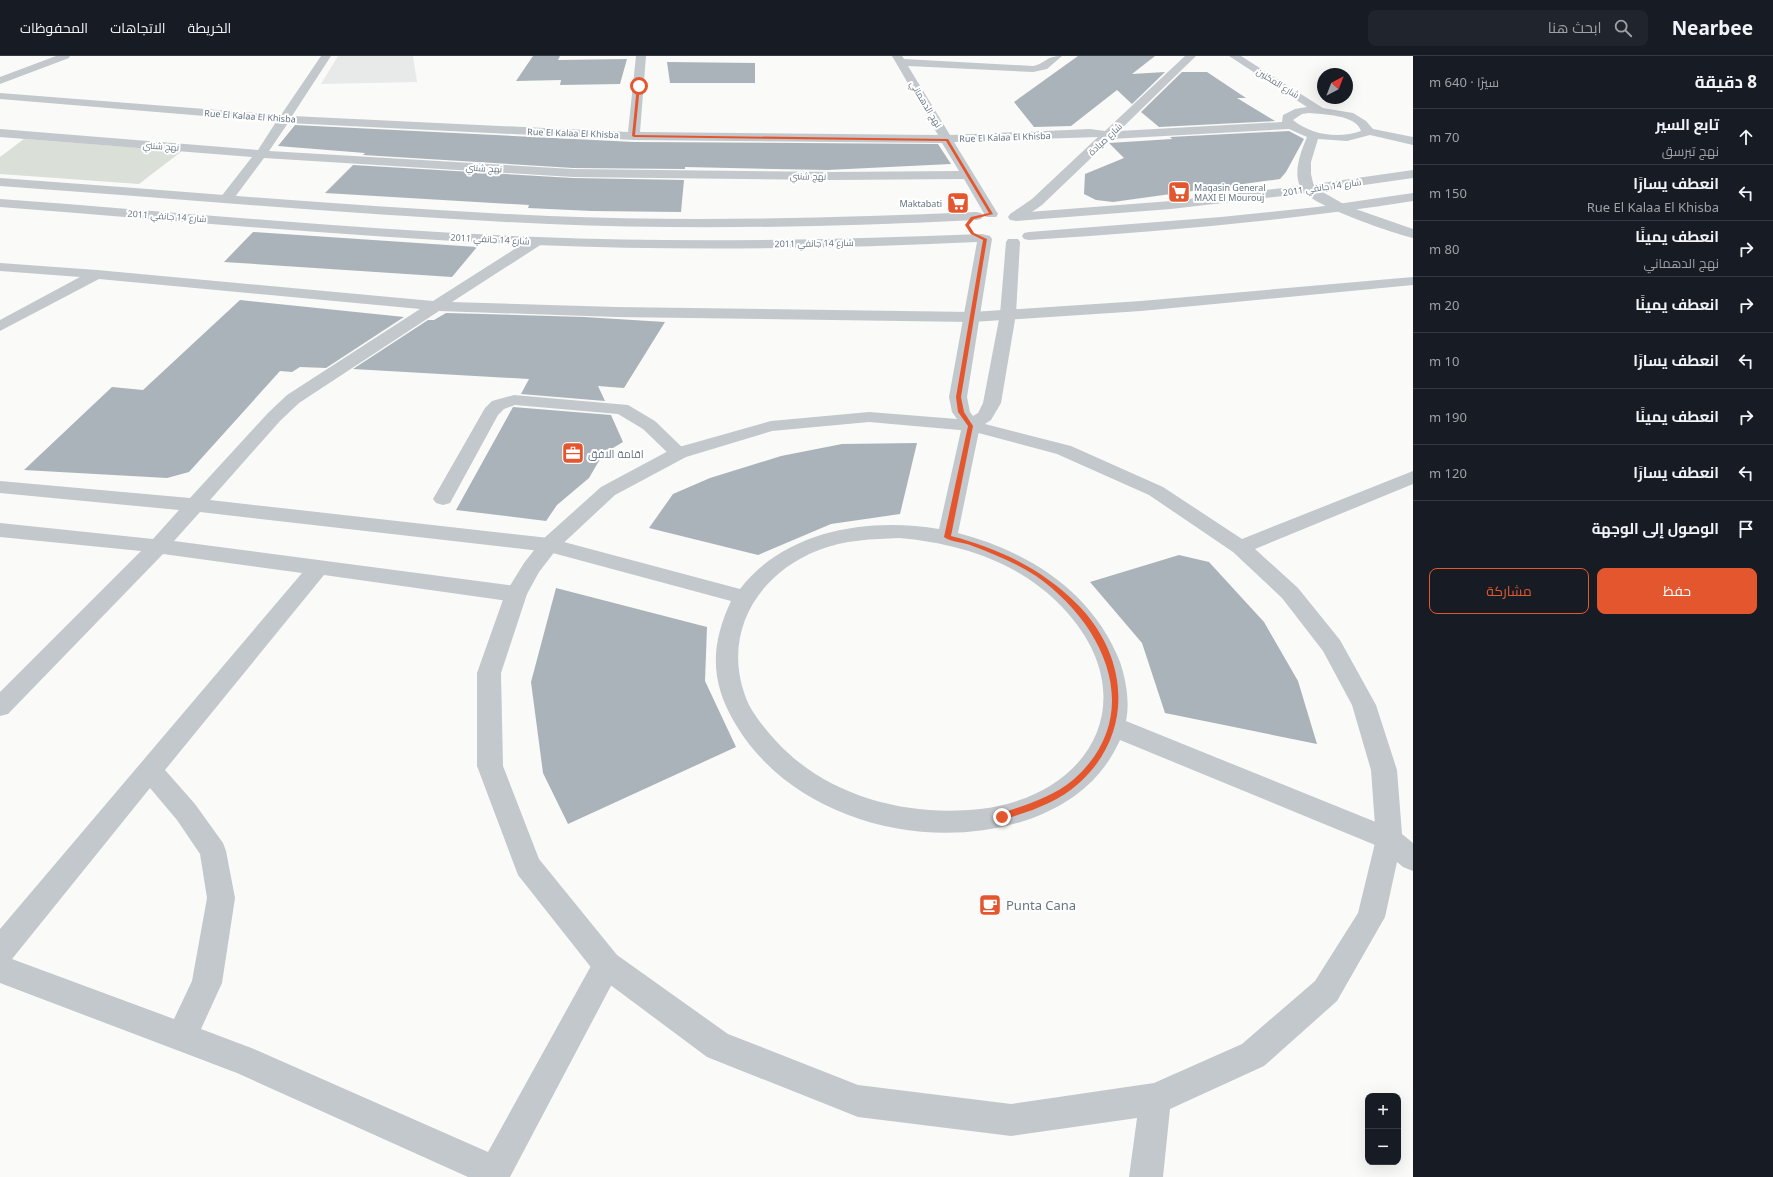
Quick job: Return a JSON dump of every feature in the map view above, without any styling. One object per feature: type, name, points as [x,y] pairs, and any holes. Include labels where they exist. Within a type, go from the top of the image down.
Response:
[{"type":"street","points":[[0,81],[65,56]]},
{"type":"street","points":[[227,198],[261,154],[326,56]]},
{"type":"street","points":[[634,136],[642,56]]},
{"type":"street","points":[[899,59],[1033,68],[1043,67],[1057,56]]},
{"type":"street","points":[[1163,66],[1174,56]]},
{"type":"street","name":"شارع صيادة","points":[[1005,214],[1037,202],[1110,135],[1191,56]]},
{"type":"street","name":"شارع المكنين","points":[[1234,56],[1321,111]]},
{"type":"street","name":"نهج الدهماني","points":[[899,59],[969,175],[1005,214]]},
{"type":"street","name":"شارع المكنين","points":[[1222,60],[1267,90]]},
{"type":"street","name":"Rue El Kalaa El Khisba","points":[[0,96],[283,119],[634,136],[947,140],[1090,133],[1110,135],[1291,125]]},
{"type":"street","name":"شارع المكنين","points":[[1286,103],[1299,111]]},
{"type":"street","points":[[1367,131],[1364,124],[1357,120],[1321,111],[1299,111],[1288,116],[1287,121],[1291,125],[1314,135],[1350,138],[1360,136],[1367,131],[1413,141]]},
{"type":"street","name":"شارع صيادة","points":[[1075,146],[1101,123]]},
{"type":"street","name":"نهج شنني","points":[[0,133],[261,154],[573,173],[833,176],[969,175]]},
{"type":"street","points":[[1314,135],[1304,160],[1304,176],[1308,189],[1342,209],[1413,234]]},
{"type":"street","name":"شارع 14 جانفي 2011","points":[[0,182],[492,217],[666,222],[900,220],[1171,205],[1308,189],[1413,174]]},
{"type":"street","points":[[947,537],[971,426],[985,416],[992,403],[1008,314],[1013,242],[1029,236],[1165,226],[1342,209],[1413,197]]},
{"type":"street","name":"شارع 14 جانفي 2011","points":[[0,204],[387,233],[537,241],[639,244],[782,244],[983,239],[999,242],[1013,242]]},
{"type":"street","points":[[1005,214],[1030,226],[1032,232],[1029,236]]},
{"type":"street","points":[[971,426],[961,412],[958,397],[972,317],[983,239],[968,228],[969,220],[976,216]]},
{"type":"street","points":[[0,706],[158,546],[274,417],[293,399],[537,241]]},
{"type":"street","points":[[0,267],[97,274],[435,306],[616,312],[972,317],[1141,306],[1413,281]]},
{"type":"street","points":[[0,326],[97,274]]},
{"type":"street","points":[[442,499],[491,412],[498,405],[514,400],[622,409],[649,425],[679,453]]},
{"type":"street","points":[[1401,840],[1371,917],[1326,991],[1253,1055],[1155,1099],[1011,1120],[858,1101],[718,1046],[607,965],[528,866],[490,766],[489,673],[516,594],[531,568],[549,545],[608,491],[679,453],[771,426],[786,424],[869,417],[971,426],[1064,450],[1156,491],[1240,547],[1290,593],[1332,646],[1364,705],[1384,770],[1401,840],[1413,859]]},
{"type":"street","points":[[1240,547],[1413,477]]},
{"type":"street","points":[[0,487],[196,505],[549,545],[743,597]]},
{"type":"street","points":[[0,530],[158,546],[516,594]]},
{"type":"street","points":[[899,531],[947,537],[972,543],[1018,563],[1044,579],[1075,606],[1090,624],[1102,643],[1110,664],[1115,684],[1116,706],[1112,726],[1104,746],[1092,765],[1075,782],[1054,797],[1029,808],[1002,817],[972,822],[941,822],[909,819],[878,813],[848,802],[820,789],[795,773],[773,755],[755,735],[742,715],[732,694],[727,673],[725,652],[730,626],[743,597],[756,581],[771,568],[808,547],[829,540],[874,532],[899,531]]},
{"type":"street","points":[[0,951],[318,568]]},
{"type":"street","points":[[1112,726],[1401,840]]},
{"type":"street","points":[[150,770],[186,812],[213,851],[221,898],[207,983],[182,1037]]},
{"type":"street","points":[[0,969],[243,1060],[494,1175],[607,965]]},
{"type":"street","points":[[1146,1177],[1155,1099]]},
{"type":"shaded area","points":[[338,56],[413,56],[417,82],[321,84]]},
{"type":"shaded area","points":[[24,139],[182,151],[139,184],[0,174],[0,157]]},
{"type":"building","points":[[533,56],[560,56],[558,60],[627,59],[620,84],[560,85],[561,80],[516,81]]},
{"type":"building","points":[[1078,56],[1155,56],[1132,74],[1165,72],[1132,104],[1117,90],[1071,126],[1034,127],[1014,102]]},
{"type":"building","points":[[667,62],[755,63],[755,83],[670,83]]},
{"type":"building","points":[[1182,72],[1207,72],[1246,98],[1237,98],[1275,121],[1159,127],[1141,112]]},
{"type":"building","points":[[295,125],[634,142],[938,144],[951,164],[827,170],[685,167],[685,169],[573,168],[363,155],[365,153],[278,146]]},
{"type":"building","points":[[1289,131],[1304,139],[1286,172],[1280,179],[1113,202],[1096,200],[1084,194],[1085,174],[1124,158],[1109,143],[1172,139],[1170,137]]},
{"type":"building","points":[[353,165],[573,178],[684,180],[681,212],[592,211],[528,208],[529,205],[325,193]]},
{"type":"building","points":[[253,232],[477,247],[452,277],[224,262]]},
{"type":"building","points":[[240,300],[404,317],[326,368],[300,367],[292,372],[280,371],[189,472],[167,478],[24,470],[112,387],[143,390]]},
{"type":"building","points":[[446,313],[584,317],[665,322],[624,388],[598,386],[605,401],[521,394],[529,379],[353,369],[428,320],[434,320]]},
{"type":"building","points":[[513,407],[611,415],[623,442],[603,454],[589,478],[557,505],[546,521],[456,510]]},
{"type":"building","points":[[917,443],[900,514],[831,524],[758,555],[649,528],[673,494],[710,478],[781,456],[842,444]]},
{"type":"building","points":[[1179,555],[1209,562],[1264,622],[1298,681],[1317,744],[1165,713],[1142,643],[1090,582]]},
{"type":"building","points":[[556,588],[707,627],[705,681],[736,747],[568,824],[543,773],[531,682]]},
{"type":"place","name":"Magasin General MAXI El Mourouj","points":[[1179,192]]},
{"type":"place","name":"Maktabati","points":[[958,203]]},
{"type":"place","name":"اقامة الافق","points":[[573,453]]},
{"type":"place","name":"Punta Cana","points":[[990,905]]},
{"type":"route","points":[[639,86],[634,136],[947,140],[991,214],[976,216],[969,220],[967,225],[970,231],[985,239],[958,397],[961,412],[971,426],[947,537],[972,543],[1018,563],[1039,575],[1075,606],[1090,624],[1102,643],[1110,664],[1115,684],[1116,706],[1112,726],[1104,746],[1092,765],[1075,782],[1054,797],[1029,808],[1002,817]]}]
